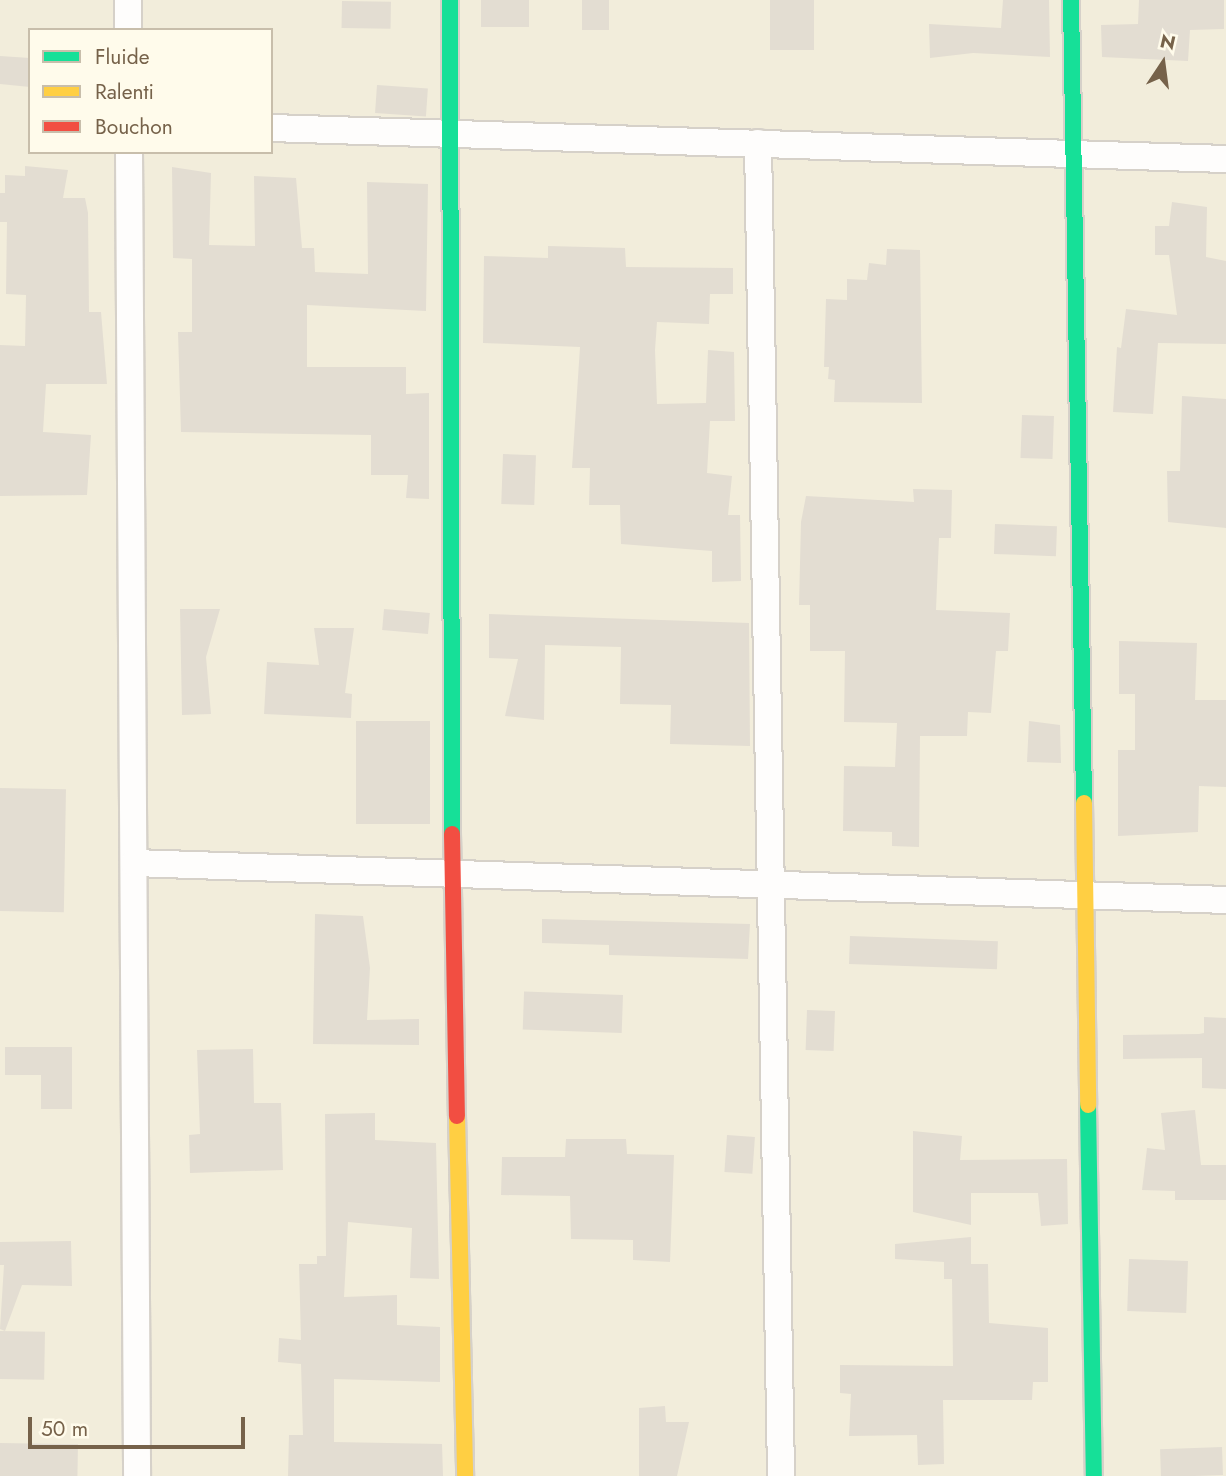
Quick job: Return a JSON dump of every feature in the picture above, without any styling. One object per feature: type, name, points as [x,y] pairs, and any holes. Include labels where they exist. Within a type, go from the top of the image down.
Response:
[{"type":"street","points":[[128,0],[128,28]]},
{"type":"street","points":[[450,0],[454,135],[452,874],[465,1476]]},
{"type":"street","points":[[1071,0],[1094,1476]]},
{"type":"street","points":[[273,128],[1226,159]]},
{"type":"street","points":[[758,143],[781,1476]]},
{"type":"street","points":[[129,154],[137,1476]]},
{"type":"street","points":[[134,863],[1226,900]]},
{"type":"shaded area","points":[[0,0],[1226,0],[1226,1476],[0,1476]]},
{"type":"building","points":[[481,0],[529,0],[529,27],[481,27]]},
{"type":"building","points":[[582,0],[609,0],[609,30],[582,30]]},
{"type":"building","points":[[770,0],[814,0],[814,50],[770,50]]},
{"type":"building","points":[[1003,0],[1049,0],[1050,57],[973,53],[930,58],[929,24],[1001,28]]},
{"type":"building","points":[[1139,0],[1224,0],[1224,29],[1190,30],[1188,61],[1102,57],[1101,25],[1138,24]]},
{"type":"building","points":[[342,1],[391,2],[391,29],[342,28]]},
{"type":"building","points":[[0,56],[28,58],[28,87],[0,84]]},
{"type":"building","points":[[377,85],[428,89],[426,116],[375,113]]},
{"type":"building","points":[[25,166],[68,170],[63,198],[85,198],[88,213],[89,312],[101,312],[107,384],[46,384],[43,432],[91,435],[87,495],[0,496],[0,345],[25,346],[26,295],[6,294],[7,222],[0,222],[0,193],[5,193],[5,175],[25,176]]},
{"type":"building","points":[[172,167],[211,173],[209,245],[255,246],[254,176],[296,178],[302,248],[314,248],[315,272],[368,274],[367,182],[428,184],[426,311],[307,305],[307,367],[406,367],[406,394],[429,393],[429,499],[406,498],[408,475],[371,475],[371,435],[181,432],[178,332],[192,332],[192,259],[173,258]]},
{"type":"building","points":[[1172,202],[1207,207],[1206,257],[1226,261],[1226,344],[1158,343],[1153,414],[1113,412],[1117,347],[1121,348],[1126,309],[1177,315],[1169,255],[1155,255],[1155,226],[1169,226]]},
{"type":"building","points":[[548,246],[625,248],[626,267],[733,268],[733,294],[710,294],[709,324],[657,322],[655,350],[657,404],[706,403],[708,350],[734,352],[735,421],[710,421],[707,473],[732,476],[728,515],[740,515],[741,581],[712,582],[712,551],[621,544],[620,505],[589,505],[590,468],[572,468],[580,347],[483,343],[484,256],[548,258]]},
{"type":"building","points":[[887,249],[920,250],[922,403],[834,402],[835,380],[828,379],[829,367],[824,367],[826,299],[847,300],[847,279],[867,280],[869,263],[886,265]]},
{"type":"building","points":[[1182,396],[1226,399],[1226,528],[1168,522],[1167,471],[1180,471]]},
{"type":"building","points":[[1022,415],[1054,416],[1052,459],[1020,458]]},
{"type":"building","points":[[503,454],[536,455],[534,505],[501,504]]},
{"type":"building","points":[[913,489],[952,490],[951,538],[939,538],[936,610],[1010,613],[1008,651],[996,651],[991,713],[968,712],[967,736],[920,736],[919,847],[892,846],[892,832],[843,831],[844,766],[895,767],[897,723],[844,722],[845,651],[810,651],[810,605],[799,605],[801,522],[806,496],[914,502]]},
{"type":"building","points":[[995,524],[1057,526],[1056,556],[994,554]]},
{"type":"building","points":[[180,609],[220,609],[206,657],[211,714],[182,715]]},
{"type":"building","points":[[384,609],[430,613],[428,634],[382,630]]},
{"type":"building","points":[[489,614],[749,623],[750,746],[670,744],[671,705],[620,704],[621,647],[545,645],[544,720],[505,716],[518,659],[489,658]]},
{"type":"building","points":[[314,628],[354,628],[345,693],[352,694],[351,718],[264,714],[267,662],[319,665]]},
{"type":"building","points":[[1119,641],[1197,643],[1195,700],[1226,700],[1226,787],[1199,786],[1198,832],[1118,836],[1118,750],[1135,750],[1135,694],[1119,694]]},
{"type":"building","points":[[356,721],[430,721],[430,824],[356,824]]},
{"type":"building","points":[[1029,721],[1060,725],[1061,763],[1027,762]]},
{"type":"building","points":[[0,788],[66,789],[64,912],[0,911]]},
{"type":"building","points":[[315,914],[363,916],[370,968],[367,1020],[419,1019],[419,1045],[313,1044]]},
{"type":"building","points":[[542,919],[750,924],[748,959],[609,955],[609,945],[542,943]]},
{"type":"building","points":[[850,936],[998,941],[997,969],[849,964]]},
{"type":"building","points":[[524,992],[623,995],[622,1033],[523,1030]]},
{"type":"building","points":[[807,1010],[835,1011],[834,1051],[806,1050]]},
{"type":"building","points":[[1204,1017],[1226,1018],[1226,1089],[1202,1088],[1202,1058],[1123,1059],[1123,1035],[1204,1033]]},
{"type":"building","points":[[5,1047],[72,1047],[72,1109],[41,1109],[41,1075],[5,1075]]},
{"type":"building","points":[[253,1049],[254,1103],[281,1103],[283,1170],[190,1173],[189,1135],[200,1134],[197,1050]]},
{"type":"building","points":[[1195,1110],[1201,1165],[1226,1165],[1226,1200],[1175,1200],[1175,1191],[1142,1190],[1147,1148],[1165,1150],[1161,1113]]},
{"type":"building","points":[[375,1113],[375,1140],[436,1143],[439,1279],[410,1278],[412,1228],[348,1222],[344,1297],[397,1295],[397,1325],[440,1327],[440,1382],[334,1379],[334,1442],[442,1444],[443,1476],[288,1476],[289,1435],[303,1435],[301,1364],[278,1362],[279,1338],[301,1340],[299,1264],[317,1264],[317,1256],[326,1256],[325,1114]]},
{"type":"building","points":[[913,1131],[962,1136],[960,1160],[1067,1159],[1068,1224],[1041,1226],[1038,1193],[971,1193],[971,1225],[913,1212]]},
{"type":"building","points":[[727,1135],[755,1137],[752,1174],[724,1172]]},
{"type":"building","points":[[566,1139],[626,1139],[627,1154],[674,1155],[670,1262],[633,1260],[633,1240],[571,1239],[570,1196],[501,1195],[502,1157],[565,1157]]},
{"type":"building","points":[[971,1237],[971,1264],[988,1264],[989,1323],[1048,1328],[1048,1382],[1033,1382],[1032,1400],[943,1400],[944,1464],[918,1465],[917,1435],[849,1436],[851,1394],[840,1393],[840,1365],[953,1366],[952,1279],[944,1279],[944,1262],[895,1259],[895,1244]]},
{"type":"building","points":[[71,1241],[72,1286],[22,1285],[5,1331],[0,1329],[4,1265],[0,1265],[0,1242]]},
{"type":"building","points":[[1129,1259],[1188,1261],[1186,1313],[1127,1311]]},
{"type":"building","points":[[0,1331],[45,1332],[44,1380],[0,1379]]},
{"type":"building","points":[[665,1406],[666,1422],[689,1422],[677,1476],[639,1476],[639,1408]]},
{"type":"building","points":[[0,1443],[78,1444],[77,1476],[0,1476]]},
{"type":"building","points":[[1222,1447],[1223,1475],[1161,1476],[1160,1449]]},
{"type":"traffic: fast","points":[[450,0],[452,834]]},
{"type":"traffic: fast","points":[[1071,0],[1084,803]]},
{"type":"traffic: fast","points":[[1088,1105],[1094,1476]]},
{"type":"traffic: slow","points":[[1084,803],[1088,1105]]},
{"type":"traffic: slow","points":[[457,1116],[465,1476]]},
{"type":"traffic: jam","points":[[452,834],[457,1116]]}]
